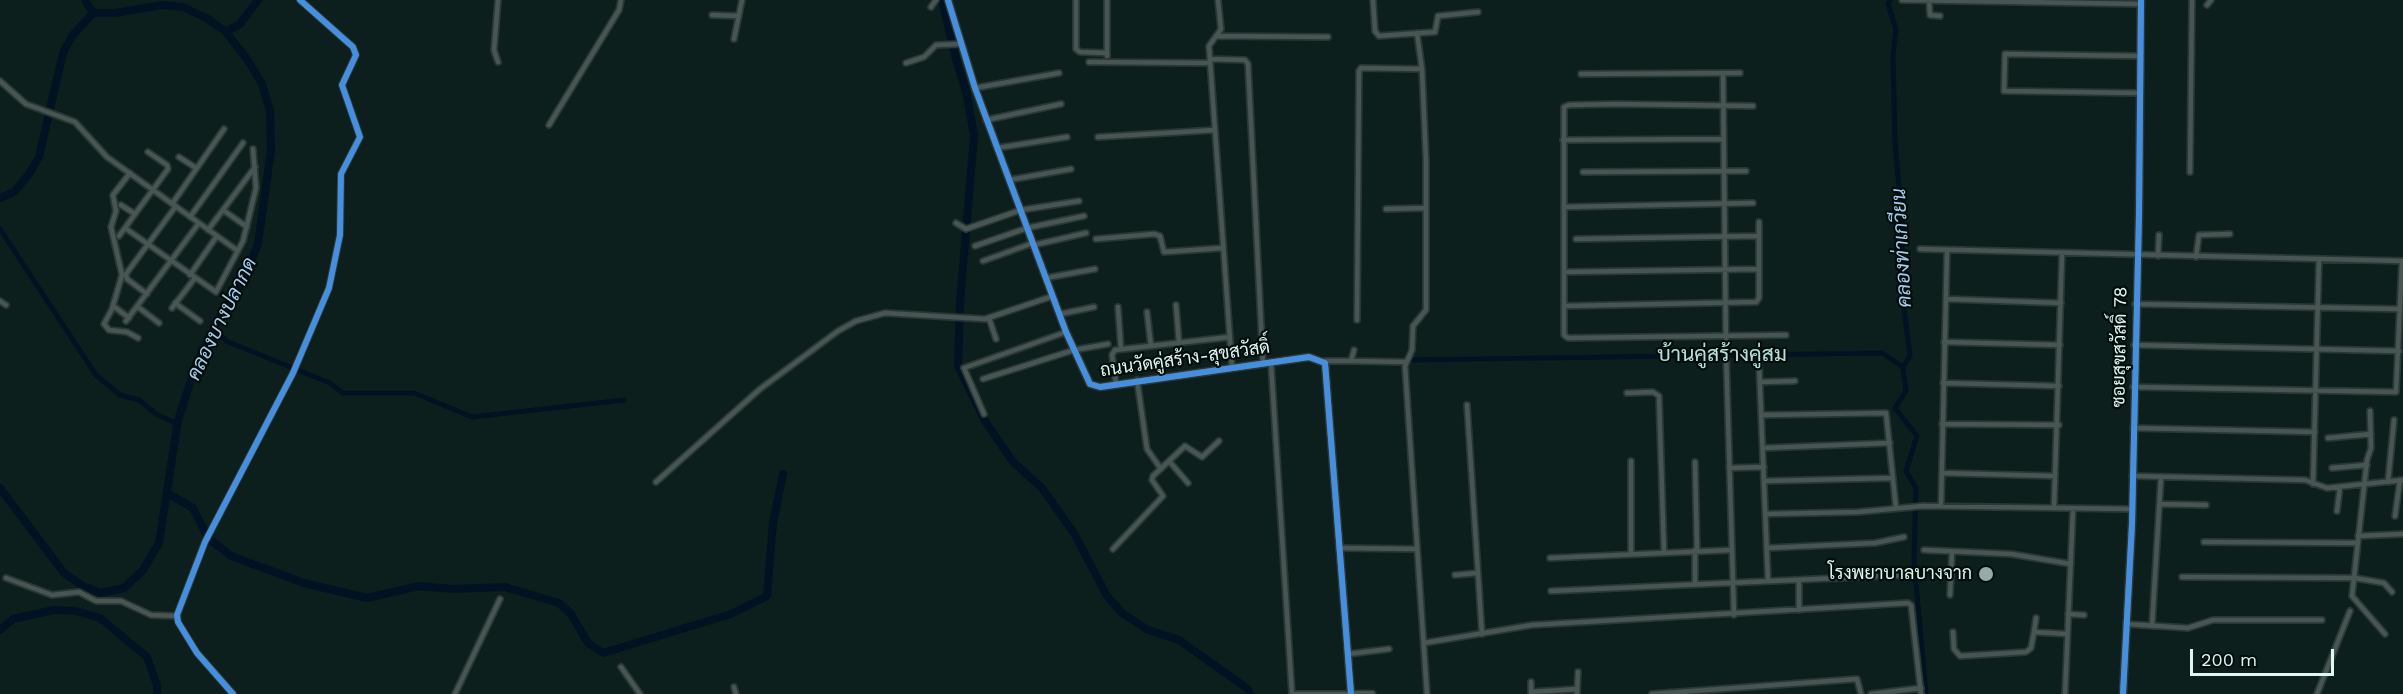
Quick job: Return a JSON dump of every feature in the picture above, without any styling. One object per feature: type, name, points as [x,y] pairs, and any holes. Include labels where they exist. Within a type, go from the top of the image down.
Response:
[{"type":"street","points":[[233,694],[197,652],[177,616],[211,529],[293,373],[329,288],[340,236],[341,174],[360,132],[342,86],[356,55],[350,41],[300,0]]},
{"type":"street","points":[[496,59],[498,0]]},
{"type":"street","points":[[549,125],[619,10],[621,0]]},
{"type":"street","points":[[734,39],[742,0]]},
{"type":"street","points":[[931,8],[936,0]]},
{"type":"street","name":"ถนนวัดคู่สร้าง-สุขสวัสดิ์","points":[[948,0],[958,44],[986,120],[1066,332],[1090,384],[1096,387],[1309,357],[1323,361]]},
{"type":"street","points":[[1076,0],[1076,49],[1080,52],[1107,53]]},
{"type":"street","points":[[1107,0],[1107,62]]},
{"type":"street","points":[[1218,0],[1221,29],[1210,42],[1210,61],[1232,368]]},
{"type":"street","points":[[1373,0],[1377,35],[1436,31],[1437,17],[1440,15],[1478,12]]},
{"type":"street","points":[[1902,0],[2141,2]]},
{"type":"street","points":[[1929,0],[1930,15],[1940,16]]},
{"type":"street","points":[[2190,172],[2192,0]]},
{"type":"street","points":[[2207,4],[2211,0]]},
{"type":"street","name":"ซอยสุขสวัสดิ์ 78","points":[[2122,694],[2132,509],[2141,2]]},
{"type":"street","points":[[712,15],[739,16]]},
{"type":"street","points":[[1417,33],[1422,69],[1426,310],[1413,326],[1411,353],[1405,362],[1426,694]]},
{"type":"street","points":[[1216,36],[1328,37]]},
{"type":"street","points":[[906,63],[924,57],[936,45],[958,44]]},
{"type":"street","points":[[2139,93],[2004,91],[2005,54],[2140,56]]},
{"type":"street","points":[[1089,62],[1245,60],[1248,64],[1267,363],[1293,694],[1372,694]]},
{"type":"street","points":[[1358,320],[1359,71],[1362,68],[1422,69]]},
{"type":"street","points":[[975,88],[1059,73]]},
{"type":"street","points":[[1581,74],[1740,74]]},
{"type":"street","points":[[1723,74],[1726,359],[1734,615]]},
{"type":"street","points":[[0,81],[18,99],[44,113],[53,114],[80,126],[107,157],[238,251]]},
{"type":"street","points":[[986,120],[1061,104]]},
{"type":"street","points":[[1753,106],[1569,105],[1562,111],[1564,306],[1567,338],[1786,335]]},
{"type":"street","points":[[147,294],[126,277],[196,168],[224,129]]},
{"type":"street","points":[[1098,137],[1215,130]]},
{"type":"street","points":[[997,148],[1067,137]]},
{"type":"street","points":[[1563,140],[1723,139]]},
{"type":"street","points":[[190,217],[243,143]]},
{"type":"street","points":[[124,228],[216,292],[238,251],[247,227],[256,188],[253,149]]},
{"type":"street","points":[[119,236],[168,167],[148,152]]},
{"type":"street","points":[[179,157],[196,168]]},
{"type":"street","points":[[208,230],[255,167]]},
{"type":"street","points":[[1009,180],[1071,169]]},
{"type":"street","points":[[1583,172],[1746,171]]},
{"type":"street","points":[[130,173],[113,195],[116,211],[111,227],[122,275],[112,309],[104,324],[109,330],[127,332],[138,338]]},
{"type":"street","points":[[956,223],[967,229],[1021,210],[1079,201]]},
{"type":"street","points":[[1564,207],[1753,203]]},
{"type":"street","points":[[121,205],[135,214]]},
{"type":"street","points":[[1386,209],[1426,208]]},
{"type":"street","points":[[223,210],[247,227]]},
{"type":"street","points":[[975,246],[1027,228],[1084,216]]},
{"type":"street","points":[[1564,306],[1725,303],[1759,300],[1759,222]]},
{"type":"street","points":[[116,308],[127,320],[200,224]]},
{"type":"street","points":[[983,261],[1033,244],[1086,233]]},
{"type":"street","points":[[1096,239],[1154,234],[1161,238],[1164,252],[1223,248]]},
{"type":"street","points":[[2196,257],[2199,235],[2230,234]]},
{"type":"street","points":[[2158,256],[2159,235]]},
{"type":"street","points":[[200,321],[174,305],[218,236]]},
{"type":"street","points":[[1576,239],[1758,236]]},
{"type":"street","points":[[1920,249],[2402,261],[2396,392],[2133,387]]},
{"type":"street","points":[[1941,506],[1947,251]]},
{"type":"street","points":[[2055,508],[2062,254]]},
{"type":"street","points":[[2313,484],[2319,258]]},
{"type":"street","points":[[1046,278],[1095,269]]},
{"type":"street","points":[[1564,272],[1759,269]]},
{"type":"street","points":[[656,482],[760,389],[849,324],[885,313],[963,320],[988,318],[1053,296]]},
{"type":"street","points":[[1946,299],[2061,303]]},
{"type":"street","points":[[0,301],[6,305]]},
{"type":"street","points":[[2135,304],[2400,309]]},
{"type":"street","points":[[1176,305],[1179,343]]},
{"type":"street","points":[[138,307],[159,323]]},
{"type":"street","points":[[1118,307],[1121,349]]},
{"type":"street","points":[[1060,314],[1094,308]]},
{"type":"street","points":[[1147,312],[1151,346]]},
{"type":"street","points":[[988,318],[996,339]]},
{"type":"street","points":[[984,414],[964,368],[1066,332]]},
{"type":"street","points":[[1116,384],[1112,353],[1121,349],[1230,337]]},
{"type":"street","points":[[1944,342],[2060,345]]},
{"type":"street","points":[[983,380],[1074,350],[1108,344]]},
{"type":"street","points":[[2134,345],[2399,351]]},
{"type":"street","points":[[1351,362],[1353,350]]},
{"type":"street","points":[[1351,694],[1328,376],[1323,361],[1405,362]]},
{"type":"street","points":[[1759,363],[1768,581]]},
{"type":"street","points":[[1137,380],[1147,449],[1161,469]]},
{"type":"street","points":[[1760,382],[1795,381]]},
{"type":"street","points":[[1943,383],[2059,386]]},
{"type":"street","points":[[1627,393],[1653,392],[1659,396],[1664,552]]},
{"type":"street","points":[[1467,405],[1482,634]]},
{"type":"street","points":[[2370,411],[2372,448],[2367,465],[2352,596],[2385,634]]},
{"type":"street","points":[[1762,415],[1885,412],[1896,508]]},
{"type":"street","points":[[2388,482],[2394,420]]},
{"type":"street","points":[[1942,424],[2059,425]]},
{"type":"street","points":[[2133,428],[2315,432]]},
{"type":"street","points":[[2328,438],[2371,434]]},
{"type":"street","points":[[1113,549],[1163,496],[1152,478],[1186,446],[1202,457],[1219,441]]},
{"type":"street","points":[[1763,448],[1890,444]]},
{"type":"street","points":[[1169,461],[1188,483]]},
{"type":"street","points":[[1631,461],[1631,554]]},
{"type":"street","points":[[1695,462],[1695,584]]},
{"type":"street","points":[[2332,468],[2367,465]]},
{"type":"street","points":[[1730,468],[1764,467]]},
{"type":"street","points":[[1942,473],[2055,476]]},
{"type":"street","points":[[2132,476],[2305,480],[2320,488],[2402,480],[2395,516]]},
{"type":"street","points":[[2152,626],[2161,477]]},
{"type":"street","points":[[1764,481],[1893,478]]},
{"type":"street","points":[[2337,512],[2340,487]]},
{"type":"street","points":[[2160,504],[2206,505]]},
{"type":"street","points":[[1766,514],[1923,506],[2132,509]]},
{"type":"street","points":[[2065,694],[2073,509]]},
{"type":"street","points":[[2358,536],[2403,534]]},
{"type":"street","points":[[1767,548],[1875,543],[1904,537]]},
{"type":"street","points":[[2204,542],[2357,543]]},
{"type":"street","points":[[1340,548],[1417,549]]},
{"type":"street","points":[[1550,558],[1732,550]]},
{"type":"street","points":[[1924,550],[2011,554],[2071,564]]},
{"type":"street","points":[[1950,595],[1952,552]]},
{"type":"street","points":[[1455,575],[1477,573]]},
{"type":"street","points":[[1551,591],[1904,575]]},
{"type":"street","points":[[2182,577],[2355,578],[2386,584],[2392,592]]},
{"type":"street","points":[[6,578],[52,595],[80,592],[96,601],[121,601],[151,615],[177,616]]},
{"type":"street","points":[[1799,580],[1799,610]]},
{"type":"street","points":[[455,694],[500,599]]},
{"type":"street","points":[[1424,643],[1525,626],[1638,617],[1734,615],[1909,603],[1921,691],[1873,694]]},
{"type":"street","points":[[2317,694],[2350,611]]},
{"type":"street","points":[[2068,614],[2084,615]]},
{"type":"street","points":[[1953,632],[1954,649],[1960,656],[2026,652],[2031,648],[2036,618]]},
{"type":"street","points":[[2126,624],[2188,628],[2213,620],[2322,620]]},
{"type":"street","points":[[2034,632],[2067,634]]},
{"type":"street","points":[[1348,654],[1389,649]]},
{"type":"street","points":[[621,667],[640,694]]},
{"type":"street","points":[[1531,682],[1531,693],[1577,692],[1578,672]]},
{"type":"street","points":[[1652,694],[1857,679],[1861,694]]},
{"type":"street","points":[[734,687],[736,694]]},
{"type":"waterway","name":"คลองบางปลากด","points":[[0,488],[64,573],[83,586],[101,593],[124,588],[143,570],[159,543],[178,420],[197,362],[218,320],[242,284],[258,244],[271,150],[270,111],[262,84],[247,59],[226,32],[208,19],[183,7],[162,5],[115,13],[93,13],[85,0]]},
{"type":"waterway","points":[[226,32],[240,24],[258,0]]},
{"type":"waterway","points":[[942,0],[967,95],[974,136],[960,303],[958,366],[985,421],[1013,462],[1042,488],[1074,533],[1107,596],[1122,613],[1148,630],[1179,640],[1248,689],[1250,694]]},
{"type":"waterway","name":"คลองท่าเกวียน","points":[[1890,0],[1888,4],[1896,29],[1893,56],[1895,142],[1903,234],[1900,276],[1910,356],[1903,367],[1906,391],[1895,408],[1917,436],[1906,471],[1916,488],[1914,560],[1926,694]]},
{"type":"waterway","points":[[0,198],[14,192],[39,157],[63,53],[72,36],[93,13]]},
{"type":"waterway","points":[[0,229],[96,375],[120,395],[139,400],[156,414],[177,424]]},
{"type":"waterway","points":[[214,327],[226,341],[330,383],[343,393],[414,393],[472,417],[624,400]]},
{"type":"waterway","points":[[1408,360],[1882,353],[1903,367]]},
{"type":"waterway","points":[[167,493],[193,508],[208,538],[231,556],[304,583],[367,598],[419,586],[453,589],[505,587],[559,603],[571,614],[588,643],[603,653],[731,614],[767,596],[773,523],[783,474]]},
{"type":"waterway","name":"คลองบางปลากด","points":[[0,630],[13,619],[54,610],[76,611],[100,618],[147,657],[157,685],[157,694]]},
{"type":"cycle path","points":[[233,694],[197,653],[178,622],[177,615],[205,542],[293,373],[329,288],[340,235],[341,174],[360,137],[342,85],[356,55],[353,47],[300,0]]},
{"type":"cycle path","points":[[948,0],[975,88],[1066,332],[1090,384],[1100,387],[1309,357],[1325,363],[1351,694]]},
{"type":"cycle path","points":[[2123,694],[2132,524],[2141,0]]},
{"type":"place","name":"โรงพยาบาลบางจาก","points":[[1986,574]]},
{"type":"district","name":"บ้านคู่สร้างคู่สม","points":[[1722,355]]}]
